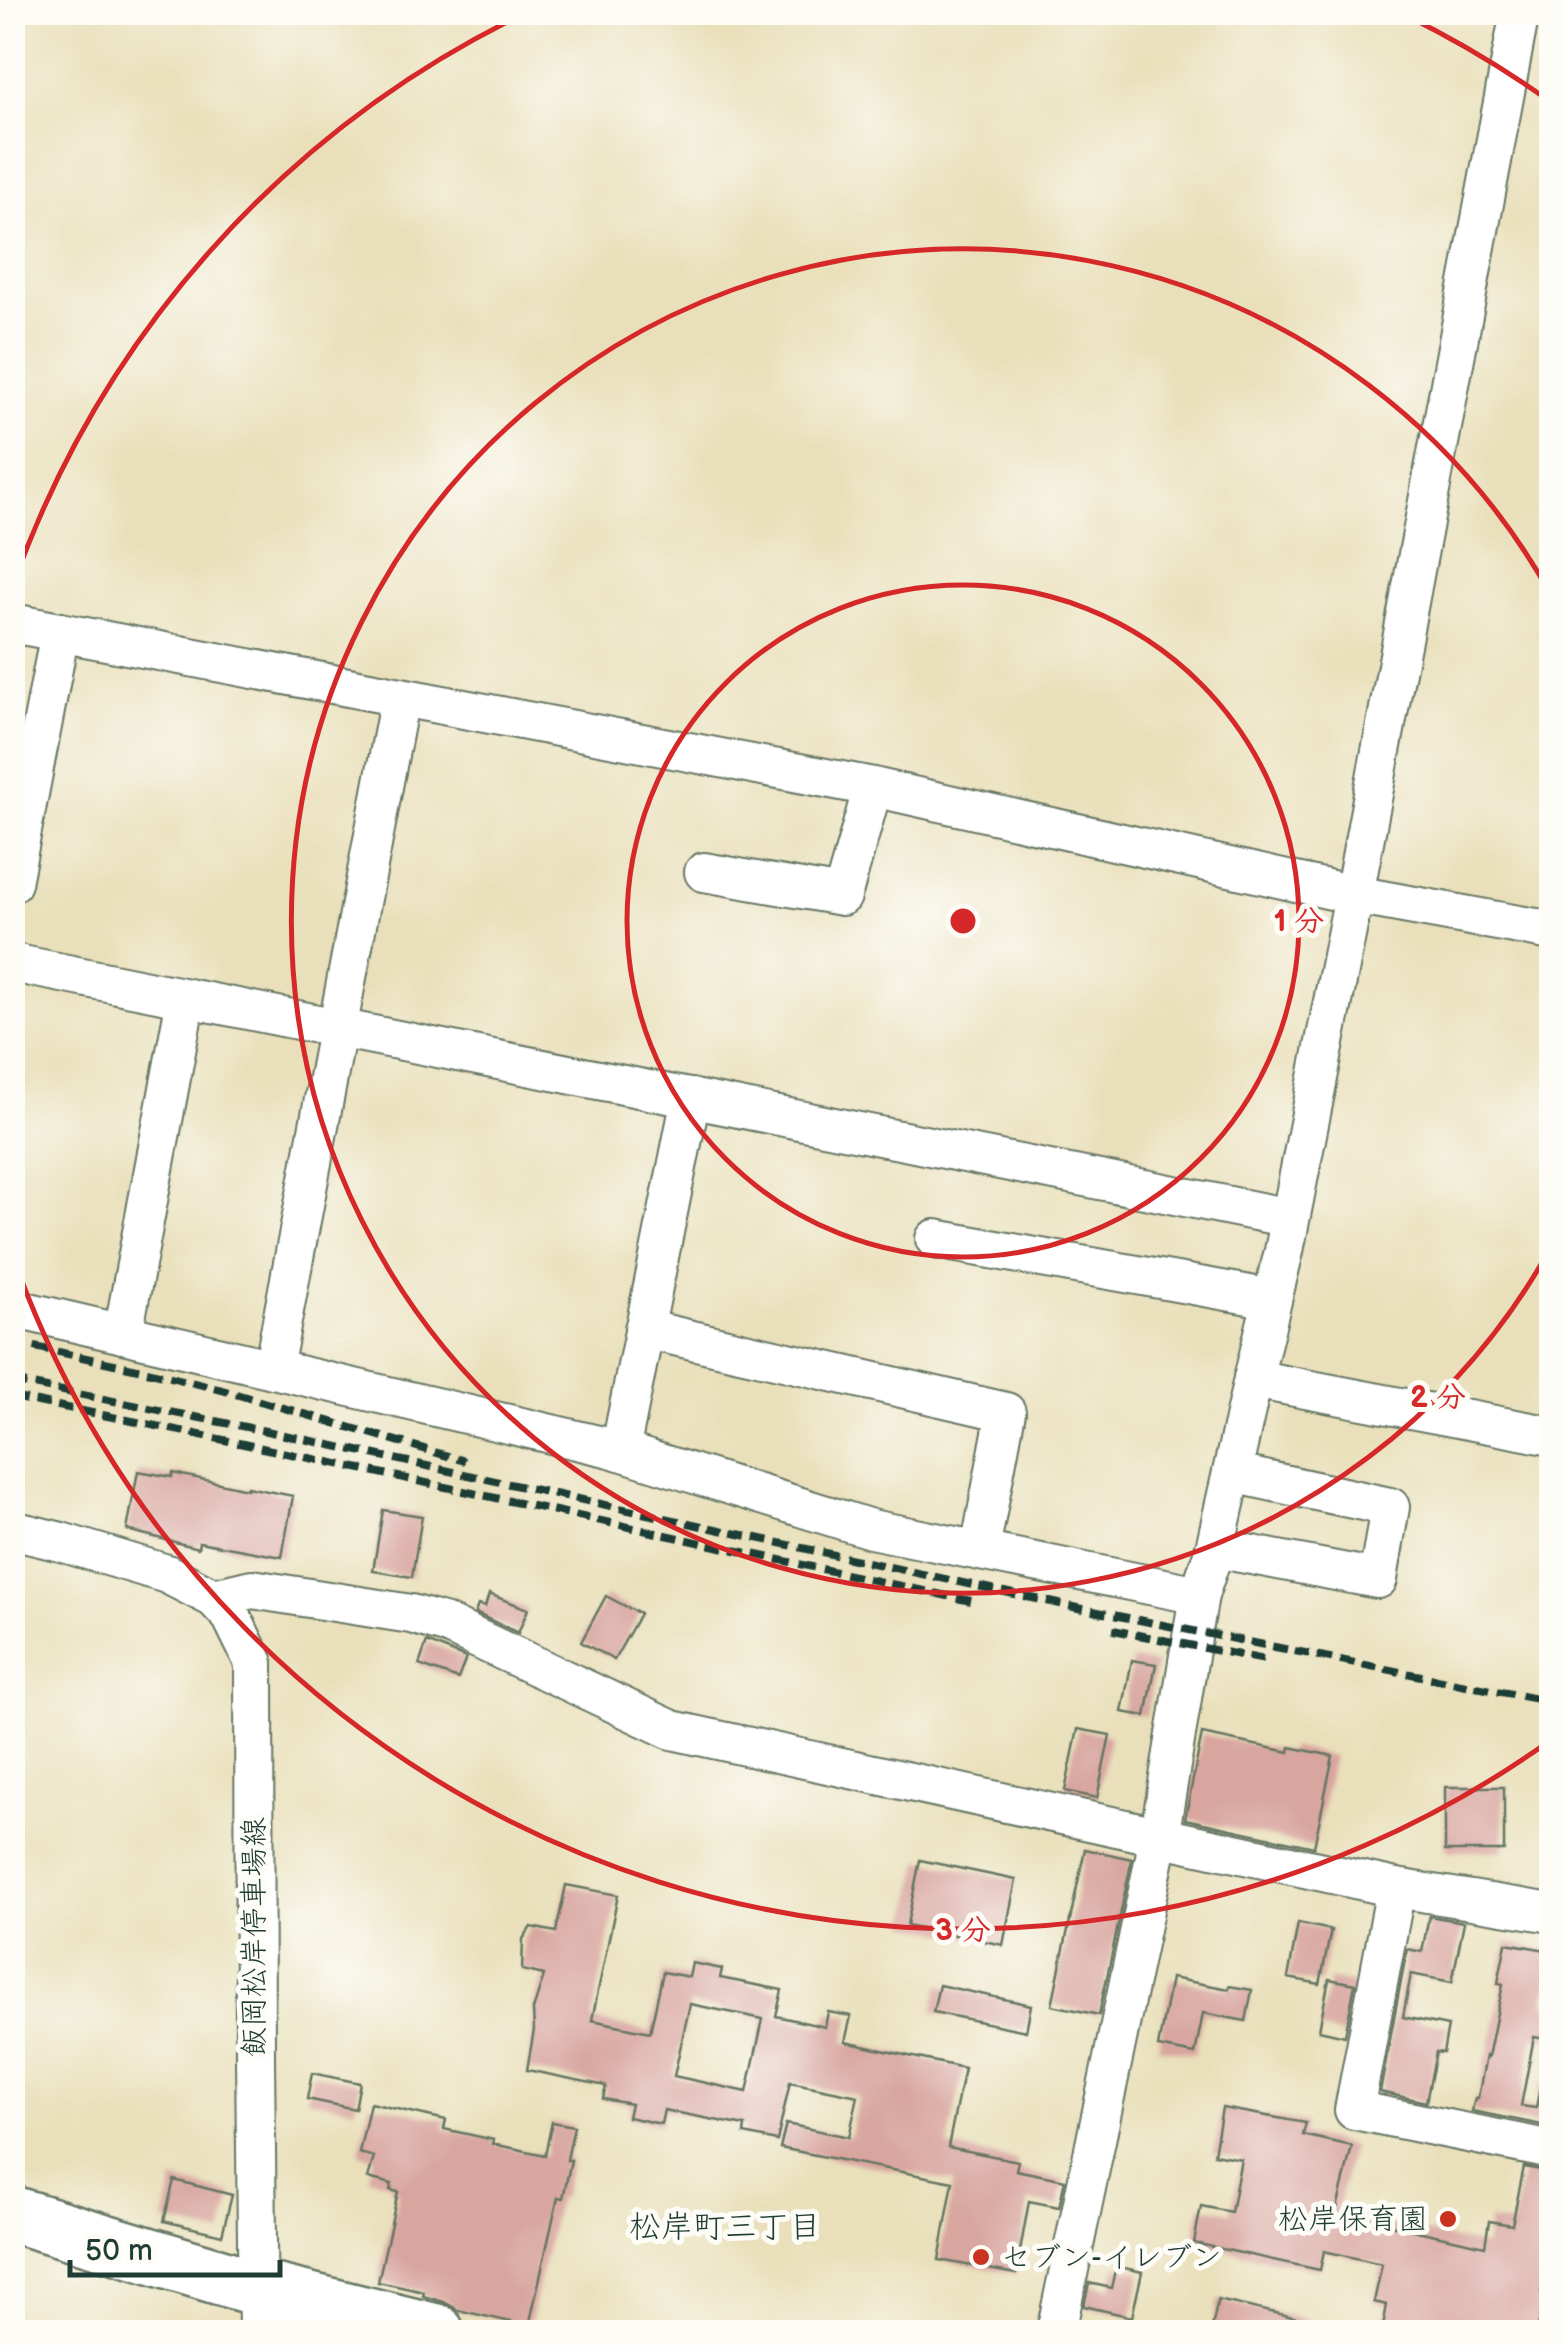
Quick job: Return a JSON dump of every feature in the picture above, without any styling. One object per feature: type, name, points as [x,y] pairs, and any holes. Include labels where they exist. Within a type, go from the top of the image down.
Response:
[{"type":"highway","points":[[12,2214],[258,2310],[436,2332]]},
{"type":"street","points":[[1056,2332],[1159,1838],[1199,1596],[1215,1548],[1290,1218],[1520,12]]},
{"type":"street","points":[[12,623],[873,787],[1354,895],[1552,932]]},
{"type":"street","points":[[12,883],[60,632]]},
{"type":"street","points":[[272,1369],[400,697]]},
{"type":"street","points":[[704,872],[842,896],[873,787]]},
{"type":"street","points":[[12,963],[1290,1218]]},
{"type":"street","points":[[123,1334],[186,998]]},
{"type":"street","points":[[620,1451],[690,1098]]},
{"type":"street","points":[[936,1239],[1272,1299]]},
{"type":"street","points":[[12,1308],[620,1451],[871,1529],[1199,1596]]},
{"type":"street","points":[[644,1329],[1006,1412],[980,1550]]},
{"type":"street","points":[[1252,1378],[1552,1436]]},
{"type":"street","points":[[1215,1548],[1378,1579],[1390,1508],[1232,1473]]},
{"type":"street","points":[[12,1530],[167,1574],[214,1598],[252,1589],[412,1614],[446,1624],[672,1730],[1396,1888],[1552,1913]]},
{"type":"street","name":"飯岡松岸停車場線","points":[[214,1598],[230,1616],[254,1664],[258,2310]]},
{"type":"street","points":[[1396,1888],[1354,2110],[1552,2150]]},
{"type":"building","points":[[138,1471],[172,1477],[173,1473],[293,1496],[282,1557],[199,1542],[198,1548],[127,1530]]},
{"type":"building","points":[[383,1510],[422,1516],[412,1577],[373,1571]]},
{"type":"building","points":[[489,1594],[528,1609],[518,1633],[475,1613],[478,1605],[485,1607]]},
{"type":"building","points":[[606,1596],[640,1614],[614,1660],[581,1642]]},
{"type":"building","points":[[427,1642],[466,1658],[458,1679],[419,1665]]},
{"type":"building","points":[[1132,1660],[1156,1664],[1146,1716],[1122,1712]]},
{"type":"building","points":[[1078,1729],[1110,1735],[1097,1798],[1065,1791]]},
{"type":"building","points":[[1202,1734],[1289,1752],[1290,1747],[1333,1756],[1314,1847],[1185,1819]]},
{"type":"building","points":[[1445,1787],[1504,1787],[1504,1851],[1445,1851]]},
{"type":"building","points":[[1085,1849],[1132,1859],[1099,2015],[1052,2005]]},
{"type":"building","points":[[920,1860],[1016,1880],[1003,1945],[907,1925]]},
{"type":"building","points":[[566,1885],[618,1895],[592,2020],[650,2032],[663,1972],[689,1977],[692,1963],[722,1969],[720,1978],[782,1990],[776,2016],[825,2027],[828,2012],[851,2016],[845,2042],[964,2068],[948,2147],[1018,2161],[1016,2170],[1065,2180],[1059,2207],[1029,2201],[1016,2274],[939,2260],[953,2182],[780,2148],[786,2124],[849,2137],[858,2096],[790,2082],[777,2141],[744,2134],[745,2126],[664,2110],[661,2124],[628,2117],[631,2104],[603,2099],[606,2086],[527,2070],[533,2010],[544,1975],[522,1970],[523,1939],[531,1927],[556,1932]],"holes":[[[690,2004],[763,2019],[747,2092],[674,2076]]]},
{"type":"building","points":[[1429,1916],[1464,1922],[1452,1982],[1411,1974],[1403,2017],[1448,2026],[1443,2053],[1436,2052],[1426,2102],[1380,2092],[1407,1949],[1422,1952]]},
{"type":"building","points":[[1298,1923],[1331,1930],[1320,1984],[1288,1978]]},
{"type":"building","points":[[1506,1943],[1552,1951],[1545,2004],[1552,2005],[1552,2040],[1534,2037],[1521,2106],[1536,2108],[1541,2082],[1552,2083],[1552,2127],[1472,2111],[1503,1984],[1498,1983]]},
{"type":"building","points":[[1171,1978],[1252,1990],[1246,2021],[1203,2013],[1195,2054],[1158,2047]]},
{"type":"building","points":[[1329,1979],[1355,1984],[1345,2036],[1319,2030]]},
{"type":"building","points":[[939,1985],[1031,2005],[1026,2031],[933,2012]]},
{"type":"building","points":[[312,2073],[360,2083],[355,2109],[307,2099]]},
{"type":"building","points":[[370,2103],[446,2120],[444,2129],[545,2155],[552,2122],[574,2126],[563,2198],[558,2197],[529,2326],[458,2310],[423,2296],[424,2292],[378,2282],[398,2192],[390,2190],[392,2184],[368,2178],[374,2157],[359,2153]]},
{"type":"building","points":[[1222,2108],[1306,2123],[1303,2135],[1352,2146],[1336,2213],[1485,2246],[1489,2221],[1512,2225],[1524,2167],[1552,2172],[1552,2239],[1537,2332],[1485,2332],[1427,2321],[1425,2332],[1382,2332],[1387,2305],[1374,2302],[1382,2264],[1324,2251],[1320,2270],[1194,2243],[1201,2206],[1231,2212],[1241,2159],[1214,2154]]},
{"type":"building","points":[[174,2180],[232,2195],[222,2235],[164,2221]]},
{"type":"building","points":[[1116,2266],[1142,2272],[1132,2317],[1084,2306],[1089,2283],[1111,2288]]},
{"type":"building","points":[[1218,2300],[1320,2323],[1319,2332],[1211,2332]]},
{"type":"railway","points":[[12,1342],[222,1390],[465,1461]]},
{"type":"railway","points":[[12,1381],[271,1432],[1078,1608],[1552,1702]]},
{"type":"railway","points":[[12,1397],[971,1601]]},
{"type":"railway","points":[[1113,1630],[1270,1661]]},
{"type":"place","name":"松岸保育園","points":[[1448,2219]]},
{"type":"place","name":"セブン-イレブン","points":[[981,2257]]},
{"type":"district","name":"松岸町三丁目","points":[[725,2226]]}]
